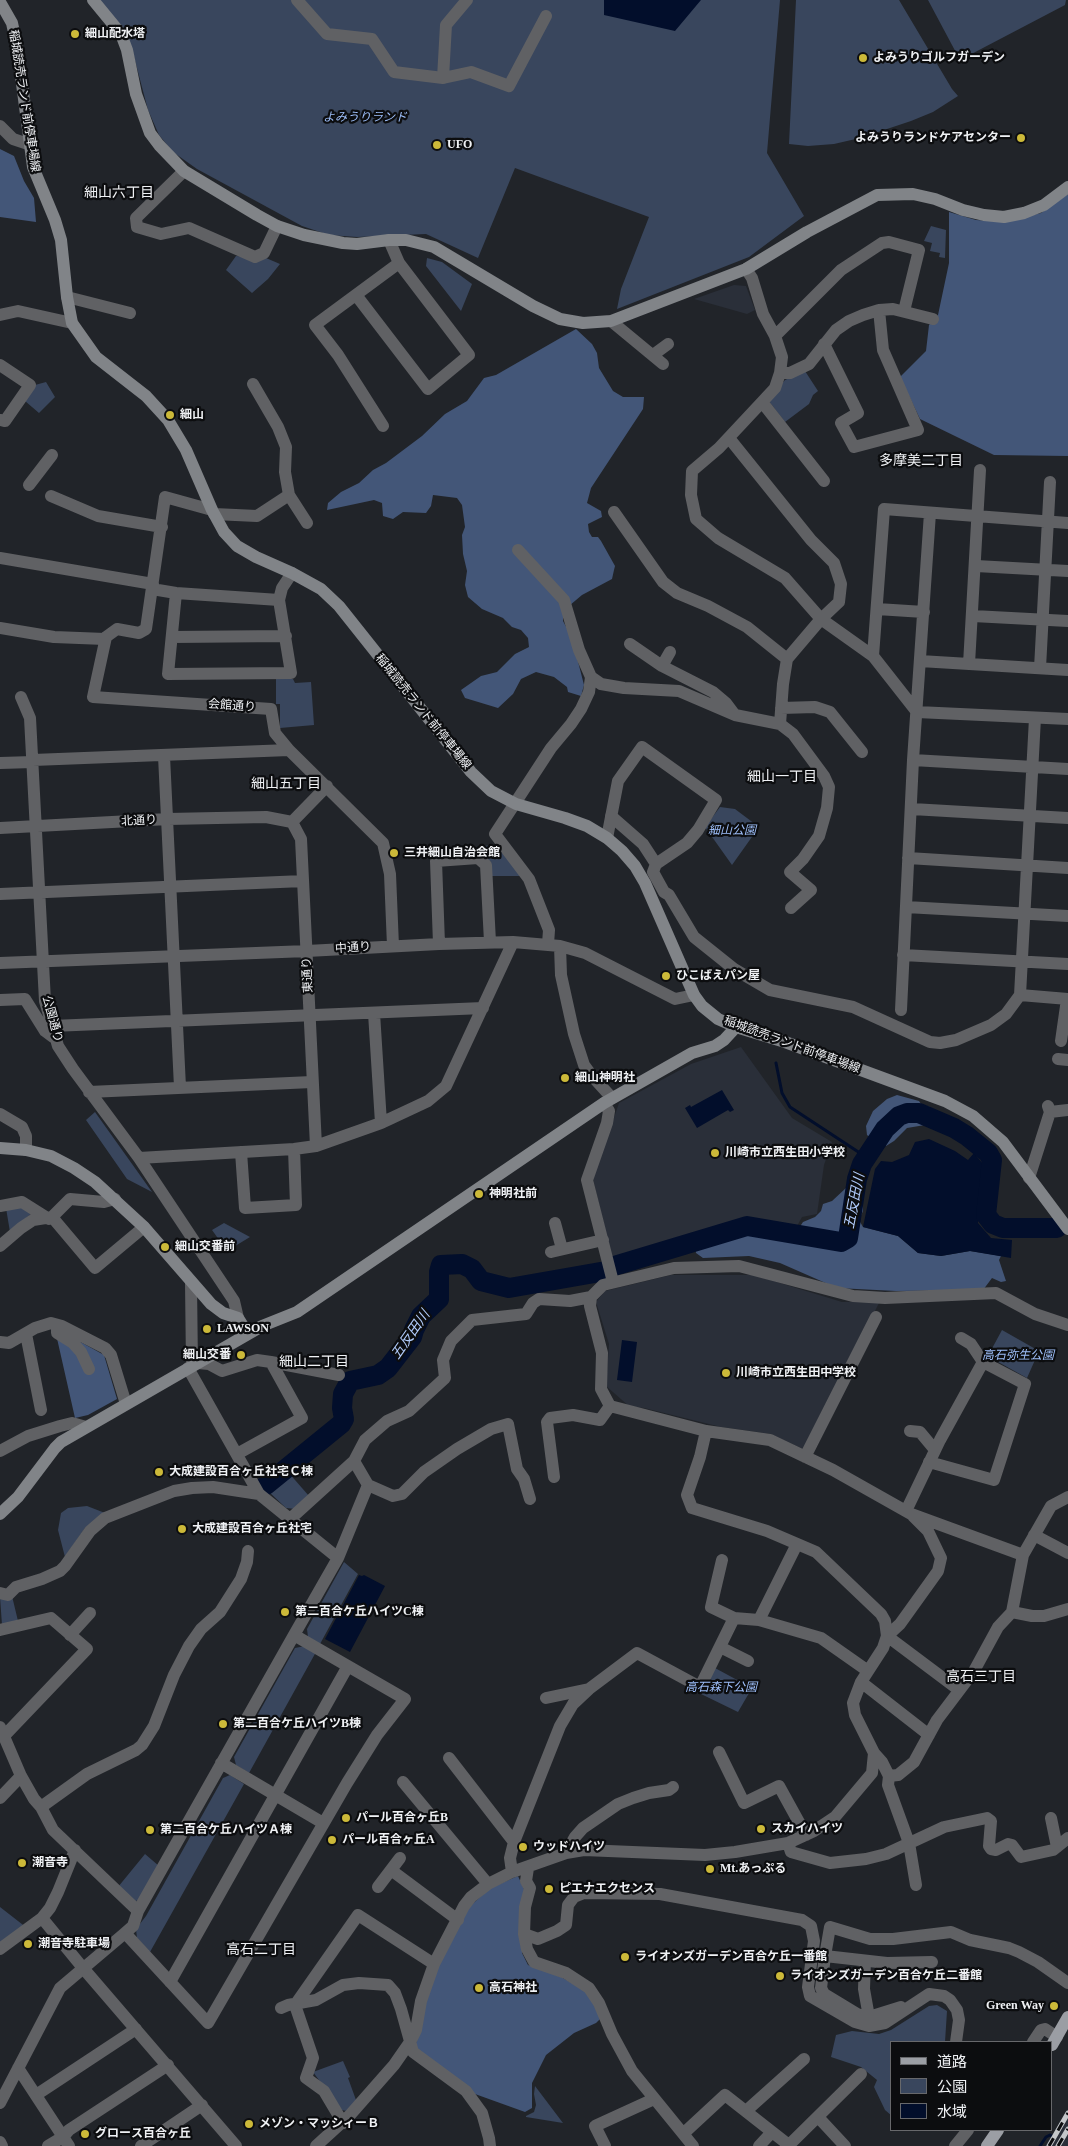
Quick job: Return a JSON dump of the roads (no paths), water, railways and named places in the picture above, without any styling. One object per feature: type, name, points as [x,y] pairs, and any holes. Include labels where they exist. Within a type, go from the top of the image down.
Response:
[{"type":"main road","points":[[1054,2041],[1068,2017]]},
{"type":"main road","points":[[987,2146],[997,2131]]},
{"type":"street","points":[[93,0],[121,34],[127,50],[136,94],[150,133],[184,171],[278,226],[304,235],[333,242],[357,244],[406,240],[434,247],[533,306],[560,318],[583,323],[611,321],[746,269],[807,232],[877,195],[913,194],[935,199],[963,210],[1004,217],[1024,213],[1044,205],[1068,186]]},
{"type":"street","points":[[297,0],[328,34],[372,39],[394,72],[443,78],[471,72],[509,86],[546,16]]},
{"type":"street","points":[[443,78],[446,25],[467,0]]},
{"type":"street","name":"稲城読売ランド前停車場線","points":[[0,2],[12,23],[18,46],[28,144],[33,167],[69,257],[67,297],[72,323],[96,357],[146,396],[168,420],[186,450],[213,512],[224,532],[237,546],[320,589],[339,606],[471,772],[491,791],[516,804],[588,826],[607,838],[635,866],[645,883],[694,995],[702,1006],[718,1019],[736,1027],[785,1042],[945,1101],[973,1116],[1003,1142],[1066,1227]]},
{"type":"street","points":[[0,126],[13,140],[28,144]]},
{"type":"street","points":[[184,171],[136,218],[137,227],[161,234],[189,228],[254,257],[264,253],[278,226]]},
{"type":"street","points":[[356,294],[428,389],[469,355],[399,263],[389,240]]},
{"type":"street","points":[[775,336],[841,270],[882,242],[919,250],[904,311]]},
{"type":"street","points":[[383,426],[338,355],[315,325],[399,263]]},
{"type":"street","points":[[746,269],[752,278],[763,314],[775,336],[782,358],[780,373],[775,388],[729,438],[692,471],[691,495],[696,519],[718,538],[785,578],[821,618],[873,656],[917,712],[1068,719]]},
{"type":"street","points":[[67,297],[130,313]]},
{"type":"street","points":[[780,373],[790,373],[809,364],[836,330],[849,321],[879,310],[904,311],[933,319]]},
{"type":"street","points":[[824,344],[858,413],[841,423],[854,447],[918,430],[883,350],[879,310]]},
{"type":"street","points":[[0,315],[18,312],[72,323]]},
{"type":"street","points":[[611,321],[663,364]]},
{"type":"street","points":[[653,355],[668,344]]},
{"type":"street","points":[[0,365],[30,385],[5,421],[0,420]]},
{"type":"street","points":[[253,384],[278,427],[286,447],[285,472],[289,495],[307,523]]},
{"type":"street","points":[[762,402],[824,481]]},
{"type":"street","points":[[729,438],[811,540],[834,563],[841,584],[839,602],[821,618],[788,660],[780,724]]},
{"type":"street","points":[[29,485],[52,455]]},
{"type":"street","points":[[969,664],[979,516],[980,470]]},
{"type":"street","points":[[1040,668],[1050,482]]},
{"type":"street","points":[[0,628],[54,637],[105,638],[117,629],[139,633],[146,629],[165,497],[213,512],[257,516],[289,495]]},
{"type":"street","points":[[51,496],[98,516],[162,527]]},
{"type":"street","points":[[873,656],[884,509],[1068,523]]},
{"type":"street","points":[[614,512],[664,582],[677,593],[708,606],[747,627],[788,660]]},
{"type":"street","points":[[900,1010],[912,809],[913,760],[930,513]]},
{"type":"street","points":[[518,550],[564,600],[579,650],[591,677],[601,684],[624,688],[679,690],[735,715],[780,724],[792,734],[824,776],[829,787],[827,808],[818,836],[804,859],[790,872],[811,890],[791,908]]},
{"type":"street","points":[[0,558],[176,593],[280,600]]},
{"type":"street","points":[[976,566],[1068,571]]},
{"type":"street","points":[[176,593],[168,674],[292,673],[280,600],[282,588],[292,573]]},
{"type":"street","points":[[877,609],[924,612]]},
{"type":"street","points":[[973,616],[1068,621]]},
{"type":"street","points":[[172,637],[286,636]]},
{"type":"street","name":"会館通り","points":[[105,638],[93,697],[271,709],[275,733],[289,750],[328,786],[382,843],[390,874],[393,946]]},
{"type":"street","points":[[630,644],[662,666],[713,692],[726,703],[735,715]]},
{"type":"street","points":[[662,666],[670,652]]},
{"type":"street","points":[[920,661],[1068,670]]},
{"type":"street","points":[[591,677],[589,692],[581,709],[551,748],[495,834],[529,879],[554,945],[574,1034],[584,1065],[608,1101],[607,1123],[587,1180],[613,1282]]},
{"type":"street","name":"公園通り","points":[[22,697],[30,718],[45,1001],[58,1046],[89,1092],[139,1158],[234,1301],[238,1318]]},
{"type":"street","points":[[781,708],[815,707],[830,712],[862,752]]},
{"type":"street","points":[[607,838],[618,781],[642,747],[716,800],[687,843],[656,864],[653,872],[694,937],[734,969],[770,990],[853,1007],[930,1042],[940,1043],[956,1040],[991,1025],[1006,1014],[1020,995],[1035,718]]},
{"type":"street","points":[[0,763],[289,750]]},
{"type":"street","points":[[164,756],[180,1087]]},
{"type":"street","points":[[913,760],[1068,769]]},
{"type":"street","points":[[292,822],[328,786]]},
{"type":"street","points":[[912,809],[1068,818]]},
{"type":"street","points":[[611,816],[643,844],[656,864]]},
{"type":"street","name":"北通り","points":[[0,828],[168,819],[277,818],[292,822]]},
{"type":"street","name":"東通り","points":[[292,822],[301,839],[316,1146]]},
{"type":"street","points":[[439,944],[436,861],[478,858],[486,865],[490,942]]},
{"type":"street","points":[[908,858],[1068,868]]},
{"type":"street","points":[[0,894],[302,881]]},
{"type":"street","points":[[906,907],[1068,916]]},
{"type":"street","points":[[139,1158],[294,1149],[316,1146],[380,1123],[428,1100],[446,1086],[514,942]]},
{"type":"street","name":"中通り","points":[[0,963],[514,942],[554,945],[599,959],[675,999],[694,995]]},
{"type":"street","points":[[903,955],[1068,964]]},
{"type":"street","points":[[1020,995],[1068,999],[1061,1041]]},
{"type":"street","points":[[0,1000],[25,999],[45,1031],[50,1033],[58,1046]]},
{"type":"street","points":[[52,1026],[483,1008]]},
{"type":"street","points":[[374,1013],[380,1123]]},
{"type":"street","points":[[0,1514],[18,1496],[55,1448],[86,1427],[262,1326],[297,1312],[608,1101],[692,1053],[715,1046],[724,1040],[736,1027]]},
{"type":"street","points":[[89,1092],[312,1082]]},
{"type":"street","points":[[1029,1178],[1049,1109],[1068,1110]]},
{"type":"street","points":[[0,1114],[22,1126],[26,1136],[26,1150]]},
{"type":"street","points":[[0,1148],[26,1150],[51,1156],[95,1182],[144,1227],[191,1283],[216,1309],[238,1318],[248,1334]]},
{"type":"street","points":[[241,1152],[245,1208],[296,1205],[294,1149]]},
{"type":"street","points":[[0,1246],[21,1228],[34,1220],[50,1218],[70,1200],[104,1202],[115,1199]]},
{"type":"street","points":[[0,1206],[22,1202],[50,1218],[95,1268],[144,1227]]},
{"type":"street","points":[[555,1223],[556,1251],[603,1240]]},
{"type":"street","points":[[289,1520],[354,1461],[365,1440],[387,1421],[409,1411],[445,1378],[444,1360],[451,1341],[472,1320],[526,1314],[533,1303],[539,1299],[570,1301],[591,1297],[603,1285],[674,1268],[739,1266],[853,1296],[885,1298],[996,1294],[1035,1314],[1068,1325]]},
{"type":"street","points":[[191,1283],[192,1366],[237,1454],[259,1494],[338,1558]]},
{"type":"street","points":[[591,1297],[590,1306],[602,1353],[601,1390],[610,1406],[706,1431],[770,1440],[833,1470],[909,1512],[1023,1555]]},
{"type":"street","points":[[805,1457],[876,1317]]},
{"type":"street","points":[[0,1342],[9,1343],[35,1328],[51,1323],[57,1324],[105,1348],[111,1355],[126,1404]]},
{"type":"street","points":[[57,1324],[56,1333],[73,1342],[81,1352],[89,1369]]},
{"type":"street","points":[[26,1334],[41,1410]]},
{"type":"street","points":[[929,1462],[994,1480],[1025,1384],[983,1362],[971,1344],[961,1338]]},
{"type":"street","points":[[192,1366],[209,1364],[222,1371],[258,1360],[339,1375]]},
{"type":"street","points":[[237,1454],[302,1418],[271,1362]]},
{"type":"street","points":[[909,1512],[929,1462],[983,1362]]},
{"type":"street","points":[[554,1477],[547,1422],[550,1418],[573,1415],[600,1420],[610,1406]]},
{"type":"street","points":[[0,1451],[28,1436],[60,1426],[72,1423],[86,1427]]},
{"type":"street","points":[[354,1461],[368,1485],[392,1496],[402,1494],[424,1472],[456,1449],[491,1429],[508,1424],[517,1469],[524,1479],[530,1499]]},
{"type":"street","points":[[706,1431],[700,1457],[687,1494],[692,1508],[767,1531],[816,1552],[881,1614],[887,1628],[887,1636],[883,1648],[865,1677],[853,1708],[874,1754],[882,1762],[889,1776],[888,1785],[909,1843],[916,1885]]},
{"type":"street","points":[[910,1431],[920,1432],[935,1450]]},
{"type":"street","points":[[0,2103],[60,1988],[133,1926],[138,1911],[338,1558],[368,1485]]},
{"type":"street","points":[[0,1593],[8,1595],[16,1587],[60,1571],[90,1531],[105,1518],[166,1495],[192,1488],[213,1487],[259,1494]]},
{"type":"street","points":[[889,1776],[898,1775],[914,1762],[937,1720],[974,1671],[998,1628],[1012,1612],[1023,1555],[1051,1506],[1068,1497]]},
{"type":"street","points":[[887,1636],[900,1624],[938,1571],[941,1558],[928,1531],[909,1512]]},
{"type":"street","points":[[1034,1536],[1068,1554]]},
{"type":"street","points":[[759,1620],[797,1544]]},
{"type":"street","points":[[41,1807],[86,1774],[136,1750],[142,1745],[154,1726],[174,1675],[189,1646],[201,1629],[220,1612],[241,1579],[247,1562],[248,1551]]},
{"type":"street","points":[[722,1560],[711,1607],[734,1618],[759,1620],[821,1638],[929,1735]]},
{"type":"street","points":[[1012,1612],[1044,1616],[1068,1609]]},
{"type":"street","points":[[70,1635],[90,1613]]},
{"type":"street","points":[[0,1630],[51,1618],[87,1649],[2,1731],[21,1776],[53,1830],[138,1911]]},
{"type":"street","points":[[512,1872],[510,1858],[514,1842],[560,1726],[574,1704],[589,1689],[637,1653],[700,1687],[734,1618]]},
{"type":"street","points":[[125,1932],[208,2023],[323,1823],[377,1736],[405,1699],[294,1635]]},
{"type":"street","points":[[887,1636],[959,1690]]},
{"type":"street","points":[[720,1647],[748,1661]]},
{"type":"street","points":[[170,1982],[348,1666]]},
{"type":"street","points":[[546,1698],[589,1689]]},
{"type":"street","points":[[316,2146],[343,2123],[394,2065],[410,2042],[416,2030],[421,2001],[434,1964],[464,1906],[471,1897],[488,1884],[512,1872],[528,1868],[566,1853],[584,1850],[705,1854],[735,1852],[788,1843],[806,1835],[835,1817],[872,1773],[874,1754]]},
{"type":"street","points":[[725,1756],[744,1803],[779,1786],[806,1835]]},
{"type":"street","points":[[450,1758],[514,1842]]},
{"type":"street","points":[[221,1763],[323,1823]]},
{"type":"street","points":[[0,1798],[21,1776]]},
{"type":"street","points":[[403,1782],[488,1884]]},
{"type":"street","points":[[566,1853],[575,1837],[583,1828],[612,1808],[633,1798],[669,1790],[673,1787]]},
{"type":"street","points":[[788,1843],[791,1852],[830,1863],[851,1862],[886,1854],[944,1827],[987,1818],[991,1821],[989,1846],[991,1849],[996,1850],[1008,1844],[1012,1845],[1021,1857],[1057,1847],[1068,1838]]},
{"type":"street","points":[[1051,1818],[1057,1847]]},
{"type":"street","points":[[0,1949],[42,1918],[58,1892],[74,1850]]},
{"type":"street","points":[[378,1887],[400,1858]]},
{"type":"street","points":[[528,1868],[526,1881],[530,1888],[525,1907],[524,1934],[527,1949],[534,1962],[566,1973],[589,1988],[599,2003],[628,2065],[654,2099],[684,2132],[693,2146]]},
{"type":"street","points":[[391,1870],[458,1920]]},
{"type":"street","points":[[524,1934],[538,1939],[566,1925],[568,1905],[574,1897],[584,1893],[660,1894],[802,1920],[811,1926],[814,1941],[808,1987],[810,1996],[856,2022],[869,2026],[884,2023],[929,1994],[937,1994],[950,2000],[957,2010],[959,2020],[956,2041]]},
{"type":"street","points":[[294,2005],[358,1915],[434,1964]]},
{"type":"street","points":[[42,1918],[202,2105],[233,2145]]},
{"type":"street","points":[[913,2004],[870,2017],[857,2014],[824,1994],[820,1988],[830,1926],[870,1939],[893,1939],[952,1932],[970,1940],[1009,1948],[1019,1952],[1068,1983]]},
{"type":"street","points":[[825,1956],[888,1963],[932,1962]]},
{"type":"street","points":[[865,1961],[864,1989],[870,2017]]},
{"type":"street","points":[[281,2008],[316,2000],[343,1985],[359,1983],[388,1985],[395,1993],[401,2009],[413,2052],[467,2093],[482,2113],[490,2146]]},
{"type":"street","points":[[294,2005],[313,2058],[306,2078],[324,2091],[343,2123]]},
{"type":"street","points":[[36,2095],[136,2029]]},
{"type":"street","points":[[1034,2041],[1041,2030],[1045,2029],[1054,2041]]},
{"type":"street","points":[[746,2111],[804,2059]]},
{"type":"street","points":[[66,2141],[69,2130],[168,2066]]},
{"type":"street","points":[[18,2068],[66,2141]]},
{"type":"street","points":[[684,2132],[725,2095],[789,2146],[861,2074]]},
{"type":"street","points":[[605,2146],[595,2126],[654,2099]]},
{"type":"street","points":[[141,2146],[202,2105]]},
{"type":"street","points":[[818,2117],[845,2146]]},
{"type":"street","points":[[955,2146],[967,2131]]},
{"type":"street","points":[[758,2146],[772,2132]]},
{"type":"street","points":[[48,2146],[66,2141]]},
{"type":"street","points":[[0,2142],[2,2146]]},
{"type":"water","points":[[604,0],[701,0],[675,31],[604,15]]},
{"type":"water","points":[[722,1090],[734,1110],[730,1112],[728,1110],[697,1128],[685,1108],[690,1105],[691,1107]]},
{"type":"water","points":[[929,1139],[955,1151],[968,1160],[974,1153],[983,1164],[978,1223],[991,1238],[1012,1240],[1011,1258],[970,1251],[941,1256],[918,1253],[898,1236],[863,1227],[875,1169],[881,1161],[892,1162],[909,1155],[915,1142]]},
{"type":"water","points":[[622,1340],[637,1342],[632,1382],[617,1380]]},
{"type":"water","points":[[359,1575],[364,1575],[385,1586],[350,1652],[325,1639]]},
{"type":"waterway","points":[[776,1063],[782,1093],[790,1107],[866,1157]]},
{"type":"waterway","name":"五反田川","points":[[614,1266],[747,1226],[841,1242],[848,1238],[857,1179],[862,1164],[885,1129],[899,1116],[907,1113],[919,1113],[954,1128],[988,1153],[992,1160],[986,1215],[993,1224],[1003,1228],[1057,1228]]},
{"type":"waterway","name":"五反田川","points":[[266,1485],[341,1424],[344,1419],[342,1408],[343,1394],[350,1381],[378,1375],[388,1368],[412,1337],[421,1316],[439,1299],[439,1272],[441,1265],[462,1264],[472,1269],[481,1281],[509,1288],[606,1271]]},
{"type":"waterway","points":[[1040,2146],[1046,2137],[1052,2136]]},
{"type":"railway","points":[[1049,2146],[1068,2113]]},
{"type":"railway","points":[[1058,2146],[1068,2129]]},
{"type":"place","name":"細山配水塔","points":[[75,34]]},
{"type":"place","name":"よみうりゴルフガーデン","points":[[863,58]]},
{"type":"place","name":"よみうりランドケアセンター","points":[[1021,138]]},
{"type":"place","name":"UFO","points":[[437,145]]},
{"type":"place","name":"細山","points":[[170,415]]},
{"type":"place","name":"三井細山自治会館","points":[[394,853]]},
{"type":"place","name":"ひこばえパン屋","points":[[666,976]]},
{"type":"place","name":"細山神明社","points":[[565,1078]]},
{"type":"place","name":"川崎市立西生田小学校","points":[[715,1153]]},
{"type":"place","name":"神明社前","points":[[479,1194]]},
{"type":"place","name":"細山交番前","points":[[165,1247]]},
{"type":"place","name":"LAWSON","points":[[207,1329]]},
{"type":"place","name":"細山交番","points":[[241,1355]]},
{"type":"place","name":"川崎市立西生田中学校","points":[[726,1373]]},
{"type":"place","name":"大成建設百合ヶ丘社宅Ｃ棟","points":[[159,1472]]},
{"type":"place","name":"大成建設百合ヶ丘社宅","points":[[182,1529]]},
{"type":"place","name":"第二百合ケ丘ハイツC棟","points":[[285,1612]]},
{"type":"place","name":"第二百合ケ丘ハイツB棟","points":[[223,1724]]},
{"type":"place","name":"パール百合ヶ丘B","points":[[346,1818]]},
{"type":"place","name":"スカイハイツ","points":[[761,1829]]},
{"type":"place","name":"第二百合ケ丘ハイツＡ棟","points":[[150,1830]]},
{"type":"place","name":"パール百合ヶ丘A","points":[[332,1840]]},
{"type":"place","name":"ウッドハイツ","points":[[523,1847]]},
{"type":"place","name":"潮音寺","points":[[22,1863]]},
{"type":"place","name":"Mt.あっぷる","points":[[710,1869]]},
{"type":"place","name":"ピエナエクセンス","points":[[549,1889]]},
{"type":"place","name":"潮音寺駐車場","points":[[28,1944]]},
{"type":"place","name":"ライオンズガーデン百合ケ丘一番館","points":[[625,1957]]},
{"type":"place","name":"ライオンズガーデン百合ケ丘二番館","points":[[780,1976]]},
{"type":"place","name":"高石神社","points":[[479,1988]]},
{"type":"place","name":"Green Way","points":[[1054,2006]]},
{"type":"place","name":"メゾン・マッシィーＢ","points":[[249,2124]]},
{"type":"place","name":"グロース百合ヶ丘","points":[[85,2134]]},
{"type":"district","name":"細山六丁目","points":[[119,193]]},
{"type":"district","name":"多摩美二丁目","points":[[921,461]]},
{"type":"district","name":"細山一丁目","points":[[782,777]]},
{"type":"district","name":"細山五丁目","points":[[286,784]]},
{"type":"district","name":"細山二丁目","points":[[314,1362]]},
{"type":"district","name":"高石三丁目","points":[[981,1677]]},
{"type":"district","name":"高石二丁目","points":[[261,1950]]},
{"type":"park label","name":"よみうりランド","points":[[365,118]]},
{"type":"park label","name":"細山公園","points":[[732,831]]},
{"type":"park label","name":"高石弥生公園","points":[[1018,1356]]},
{"type":"park label","name":"高石森下公園","points":[[721,1688]]}]
